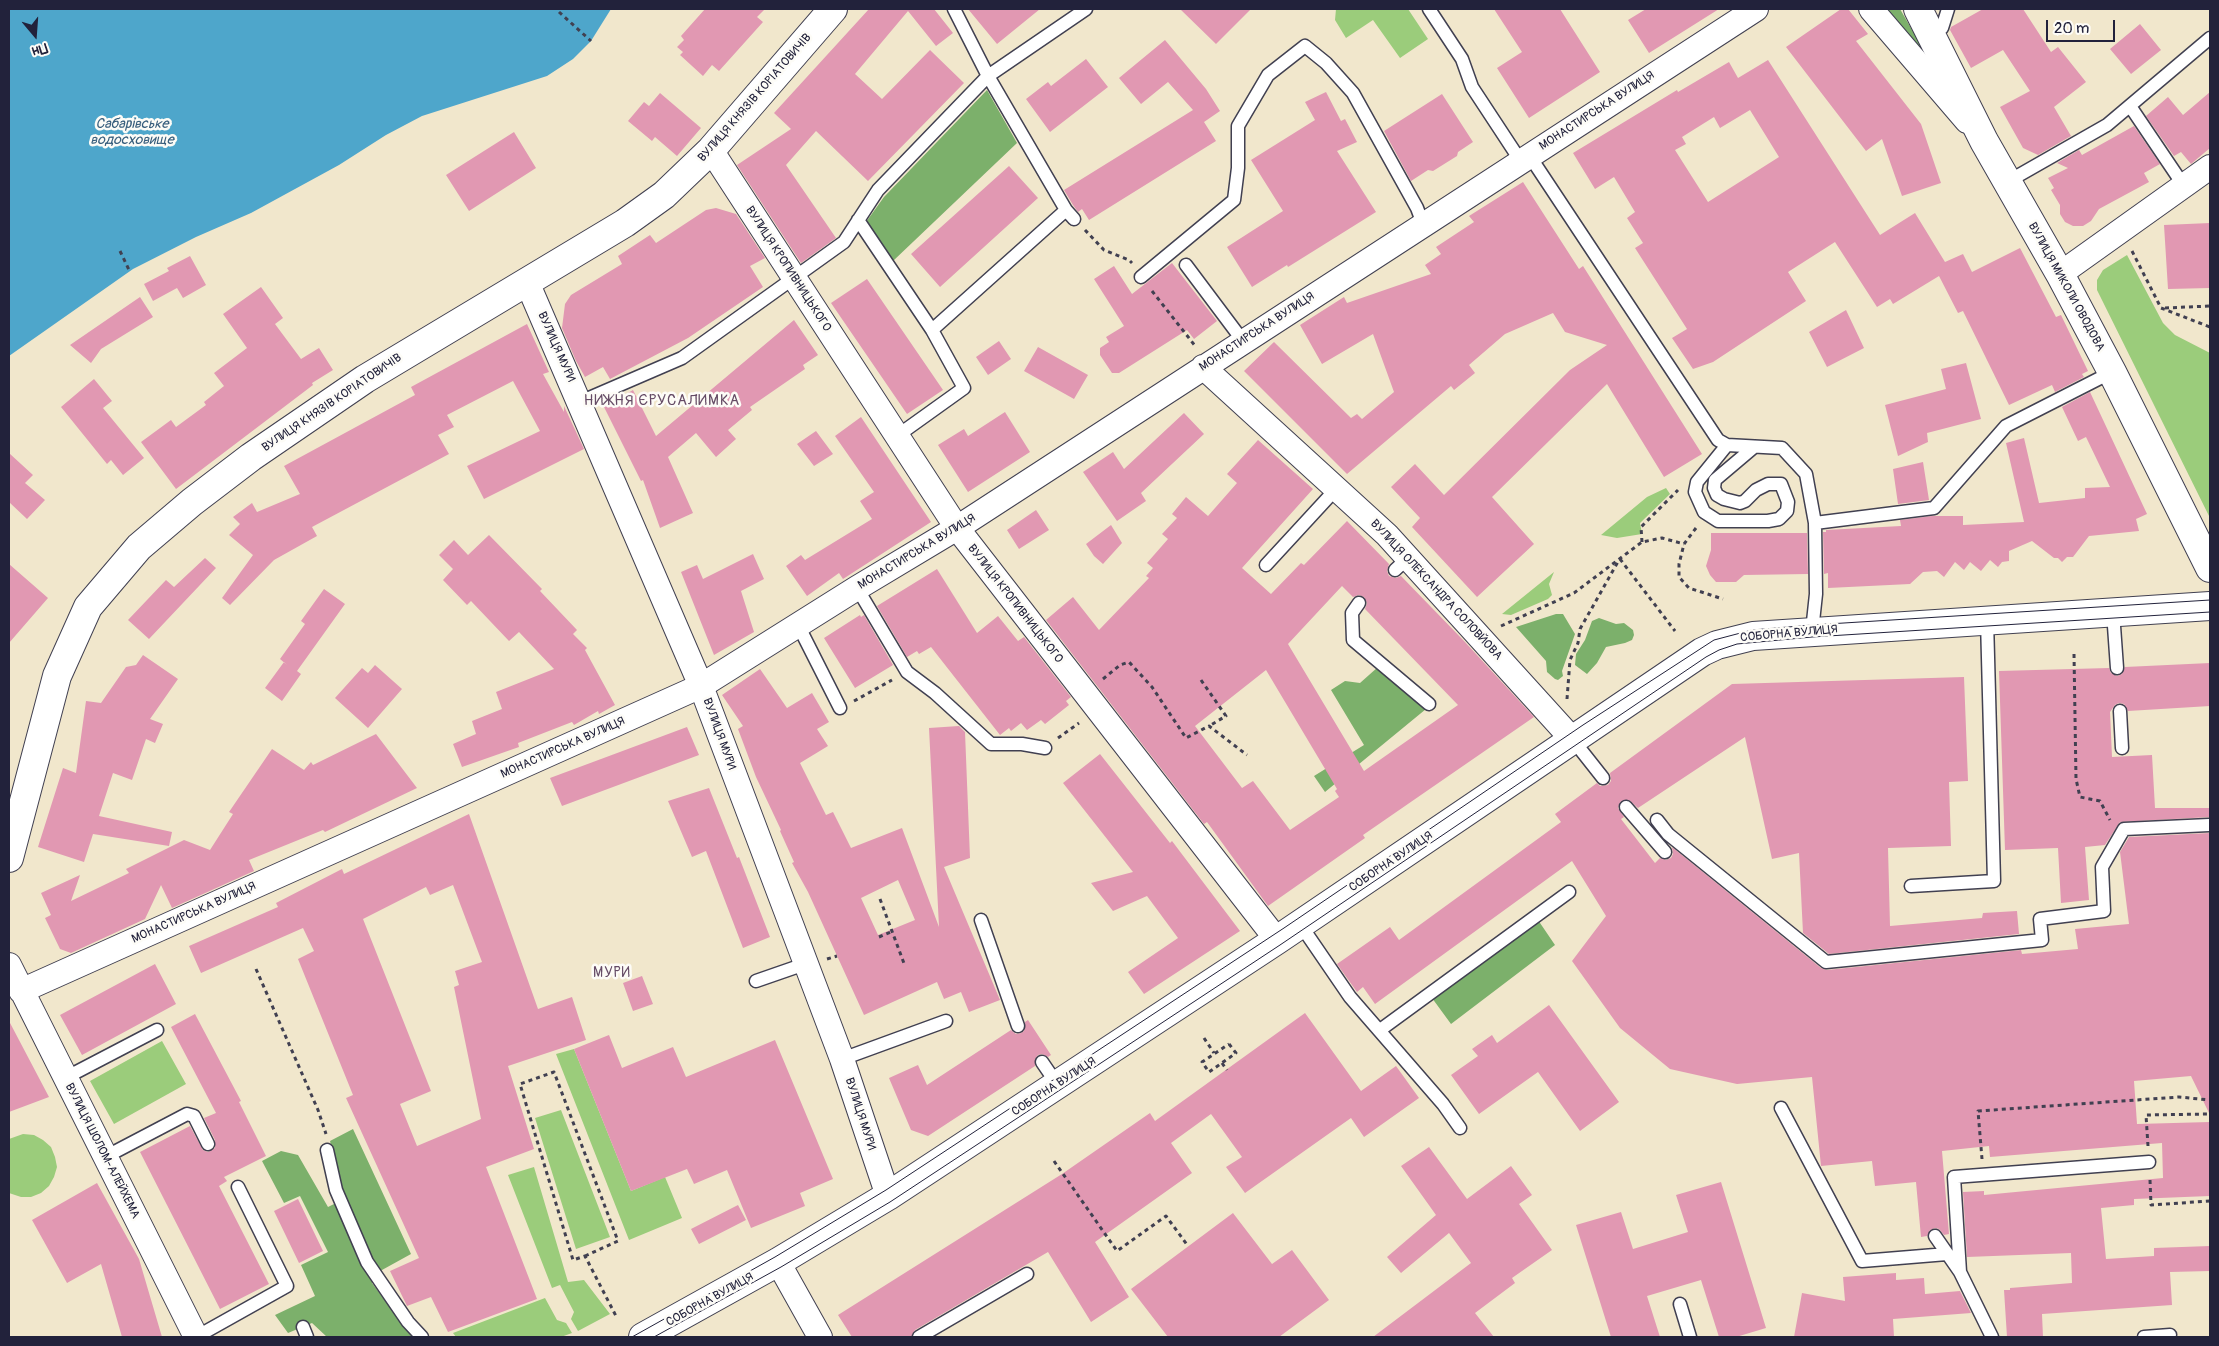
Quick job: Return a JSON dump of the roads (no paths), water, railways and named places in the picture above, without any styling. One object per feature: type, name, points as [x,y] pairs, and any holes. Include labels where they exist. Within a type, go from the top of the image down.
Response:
[{"type":"street","name":"ВУЛИЦЯ КНЯЗІВ КОРІАТОВИЧІВ","points":[[9,858],[57,676],[88,607],[139,547],[192,502],[251,457],[364,378],[625,223],[664,195],[711,150],[832,9]]},
{"type":"street","name":"МОНАСТИРСЬКА ВУЛИЦЯ","points":[[21,991],[701,686],[957,528],[1525,157],[1756,9]]},
{"type":"street","points":[[1871,9],[1949,89]]},
{"type":"street","name":"ВУЛИЦЯ МИКОЛИ ОВОДОВА","points":[[1924,20],[1949,89],[1984,141],[2060,274],[2112,372],[2210,568]]},
{"type":"street","name":"ВУЛИЦЯ КРОПИВНИЦЬКОГО","points":[[711,150],[957,528],[1276,940]]},
{"type":"street","points":[[2060,274],[2210,167]]},
{"type":"street","name":"ВУЛИЦЯ МУРИ","points":[[527,282],[701,686],[842,1059],[888,1196]]},
{"type":"street","name":"ВУЛИЦЯ ОЛЕКСАНДРА СОЛОВЙОВА","points":[[1206,365],[1387,535],[1401,564],[1573,740]]},
{"type":"street","name":"СОБОРНА ВУЛИЦЯ","points":[[642,1337],[778,1262],[888,1196],[1300,924],[1702,652],[1717,645],[1753,636],[2210,606]]},
{"type":"street","name":"ВУЛИЦЯ ШОЛОМ-АЛЕЙХЕМА","points":[[9,965],[196,1337]]},
{"type":"street","points":[[778,1262],[820,1337]]},
{"type":"lane","points":[[932,330],[1070,215],[988,76],[954,9]]},
{"type":"lane","points":[[580,402],[682,358],[844,242],[878,190],[988,76],[1086,9]]},
{"type":"lane","points":[[1429,9],[1462,59],[1472,87],[1525,157],[1718,440],[1727,445],[1782,448],[1806,474],[1814,523],[1816,594],[1812,632]]},
{"type":"lane","points":[[1924,20],[1942,28],[1948,9]]},
{"type":"lane","points":[[2007,182],[2107,125],[2210,38]]},
{"type":"lane","points":[[1141,277],[1234,200],[1238,168],[1238,126],[1268,75],[1305,46],[1326,62],[1353,92],[1417,208],[1423,224]]},
{"type":"lane","points":[[2130,106],[2184,186]]},
{"type":"lane","points":[[858,220],[932,330],[964,388],[897,436]]},
{"type":"lane","points":[[1186,265],[1243,341]]},
{"type":"lane","points":[[1814,523],[1934,508],[2006,426],[2112,372]]},
{"type":"lane","points":[[1727,445],[1697,482],[1694,492],[1704,512],[1718,521],[1768,521],[1780,519],[1787,511],[1788,502],[1781,484],[1768,484],[1756,490],[1745,501],[1740,502],[1724,499],[1717,495],[1714,488],[1715,480],[1754,447]]},
{"type":"lane","points":[[1266,565],[1336,489]]},
{"type":"lane","points":[[857,588],[907,672],[935,694],[991,744],[1022,744],[1045,748]]},
{"type":"lane","points":[[1359,603],[1352,613],[1352,640],[1429,704]]},
{"type":"lane","points":[[2113,612],[2117,668]]},
{"type":"lane","points":[[1911,886],[1994,882],[1987,620]]},
{"type":"lane","points":[[798,625],[840,708]]},
{"type":"lane","points":[[2120,711],[2122,748]]},
{"type":"lane","points":[[1573,740],[1604,778]]},
{"type":"lane","points":[[1626,808],[1665,852]]},
{"type":"lane","points":[[1657,820],[1668,834],[1826,962],[2042,940],[2040,919],[2104,912],[2102,867],[2124,829],[2208,825]]},
{"type":"lane","points":[[1380,1030],[1569,892]]},
{"type":"lane","points":[[981,920],[1018,1026]]},
{"type":"lane","points":[[1300,924],[1350,997],[1443,1104],[1460,1128]]},
{"type":"lane","points":[[756,981],[805,964]]},
{"type":"lane","points":[[842,1059],[946,1021]]},
{"type":"lane","points":[[65,1078],[157,1030]]},
{"type":"lane","points":[[1042,1062],[1057,1084]]},
{"type":"lane","points":[[1781,1108],[1862,1261],[1948,1254]]},
{"type":"lane","points":[[105,1157],[187,1114],[194,1116],[208,1144]]},
{"type":"lane","points":[[327,1150],[336,1190],[367,1262],[408,1322],[422,1337]]},
{"type":"lane","points":[[1960,1272],[1954,1177],[2149,1162]]},
{"type":"lane","points":[[196,1337],[287,1286],[238,1187]]},
{"type":"lane","points":[[1935,1236],[1960,1272],[1992,1337]]},
{"type":"lane","points":[[919,1337],[1027,1274]]},
{"type":"lane","points":[[1680,1304],[1690,1337]]},
{"type":"lane","points":[[2144,1337],[2170,1334]]},
{"type":"water","name":"Сабарівське водосховище","points":[[9,9],[611,9],[591,41],[573,59],[547,76],[422,116],[386,135],[339,165],[251,213],[196,237],[133,269],[9,356]]},
{"type":"tram line","points":[[632,1337],[775,1257],[886,1190],[1284,928],[1583,725],[1714,640],[1752,630],[1812,625],[2210,600]]},
{"type":"tram line","points":[[654,1337],[781,1267],[890,1202],[1280,945],[1719,650],[1737,644],[1812,637],[2210,612]]},
{"type":"district","name":"НИЖНЯ ЄРУСАЛИМКА","points":[[662,401]]},
{"type":"district","name":"МУРИ","points":[[612,973]]}]
